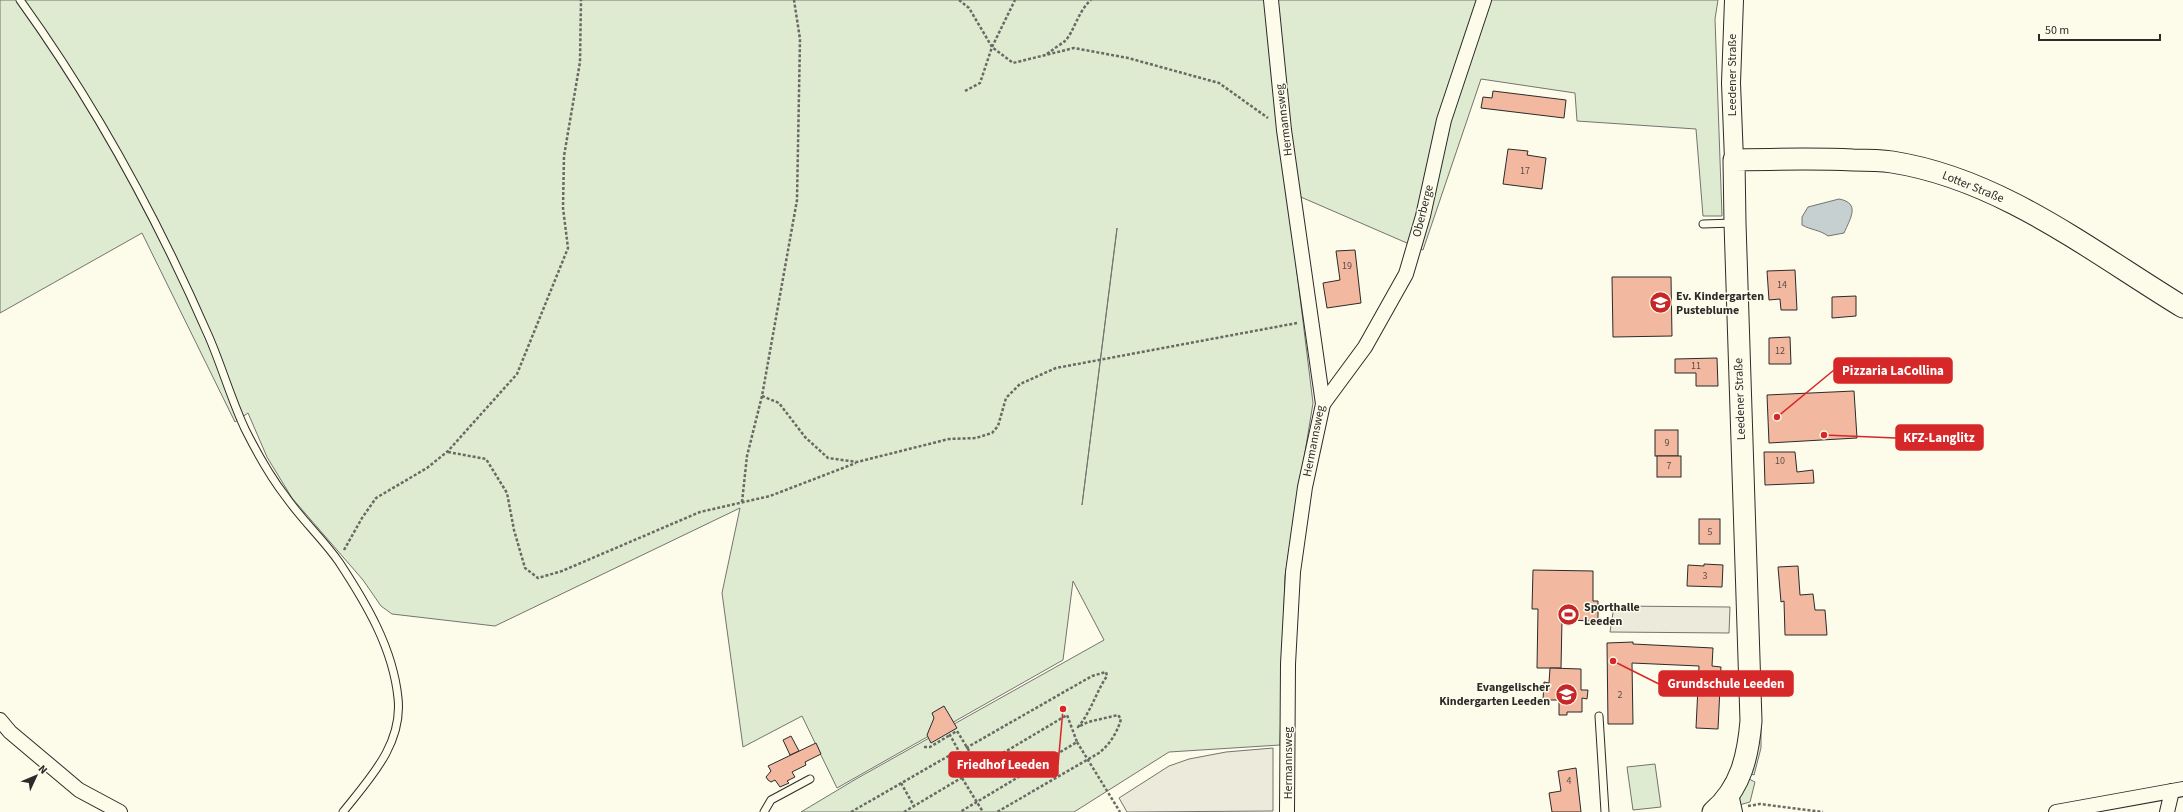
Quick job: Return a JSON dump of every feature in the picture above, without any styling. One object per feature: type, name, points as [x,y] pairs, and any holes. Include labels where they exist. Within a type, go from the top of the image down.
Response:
[{"type":"main road","name":"Lotter Straße","points":[[1734,160],[1812,158],[1891,161],[1937,172],[1992,192],[2057,228],[2183,306]]},
{"type":"main road","name":"Leedener Straße","points":[[1713,812],[1734,805],[1740,777],[1746,759],[1751,721],[1734,160]]},
{"type":"street","name":"Hermannsweg","points":[[1271,0],[1284,130],[1323,404],[1305,487],[1293,572],[1288,664],[1287,812]]},
{"type":"street","name":"Oberberge","points":[[1323,404],[1365,347],[1406,274],[1423,216],[1444,120],[1484,0]]},
{"type":"street","name":"Leedener Straße","points":[[1734,0],[1731,83],[1734,160]]},
{"type":"street","points":[[0,720],[10,732],[79,790],[120,812]]},
{"type":"street","points":[[2056,812],[2177,790]]},
{"type":"street","points":[[2168,812],[2177,790]]},
{"type":"lane","points":[[20,0],[56,50],[118,155],[166,244],[209,337],[246,429],[285,496],[338,561],[380,632],[392,662],[398,700],[397,721],[392,742],[380,766],[343,812]]},
{"type":"lane","points":[[1703,224],[1735,223]]},
{"type":"lane","points":[[1599,716],[1604,812]]},
{"type":"lane","points":[[764,812],[771,800],[810,779]]},
{"type":"path","points":[[338,561],[362,518],[376,498],[427,468],[448,452],[517,374],[568,248],[563,208],[564,156],[580,62],[580,0]]},
{"type":"path","points":[[742,502],[747,456],[762,396],[797,200],[800,40],[794,0]]},
{"type":"path","points":[[959,0],[969,8],[992,47],[1013,63],[1074,48],[1128,58],[1219,83],[1284,130]]},
{"type":"path","points":[[965,91],[980,83],[992,47],[1015,0]]},
{"type":"path","points":[[1046,55],[1057,44],[1065,41],[1079,15],[1092,0]]},
{"type":"path","points":[[448,452],[486,459],[507,493],[514,530],[525,568],[538,578],[569,569],[700,512],[770,496],[857,462],[949,439],[976,438],[992,433],[998,426],[1006,398],[1020,384],[1056,368],[1311,320]]},
{"type":"path","points":[[762,396],[779,403],[805,437],[828,458],[857,462]]},
{"type":"path","points":[[966,748],[1092,676],[1106,672],[1107,676],[1095,696],[1085,718],[1078,727]]},
{"type":"path","points":[[904,812],[1067,715],[1077,742],[1120,812]]},
{"type":"path","points":[[997,812],[1088,760],[1107,747],[1118,729],[1121,719],[1118,715],[1088,722],[1072,730]]},
{"type":"path","points":[[924,747],[930,746],[957,732],[966,748],[980,767]]},
{"type":"path","points":[[851,812],[952,754],[956,761],[962,758],[950,736]]},
{"type":"path","points":[[960,812],[1077,742]]},
{"type":"path","points":[[962,778],[983,812]]},
{"type":"path","points":[[901,783],[914,806]]},
{"type":"path","points":[[1734,805],[1760,804],[1823,812]]},
{"type":"green space","points":[[0,0],[1718,0],[1715,19],[1722,216],[1703,216],[1696,129],[1577,121],[1575,93],[1481,79],[1423,250],[1287,191],[1313,403],[1285,576],[1280,745],[1169,752],[1074,812],[801,812],[856,779],[1104,640],[1073,581],[1063,660],[837,788],[802,716],[743,747],[722,593],[740,508],[495,626],[392,614],[381,606],[363,580],[292,498],[267,457],[248,413],[235,422],[142,233],[0,313]],"holes":[[[1117,228],[1117,229],[1082,505]]]},
{"type":"green space","points":[[1761,728],[1761,748],[1754,775],[1751,774],[1759,729]]},
{"type":"green space","points":[[1655,764],[1661,807],[1633,810],[1627,767]]},
{"type":"green space","points":[[1749,779],[1755,782],[1750,802],[1739,805],[1740,796]]},
{"type":"shaded area","points":[[1839,199],[1846,201],[1852,208],[1851,217],[1844,233],[1828,236],[1822,232],[1802,225],[1802,217],[1808,207]]},
{"type":"shaded area","points":[[1614,606],[1730,607],[1729,633],[1610,632]]},
{"type":"shaded area","points":[[1273,748],[1273,811],[1127,812],[1119,798],[1169,766],[1189,759],[1226,752]]},
{"type":"building","points":[[1493,91],[1566,100],[1564,118],[1481,108],[1483,97],[1492,98]]},
{"type":"building","points":[[1508,149],[1528,151],[1527,155],[1546,158],[1542,189],[1503,184]]},
{"type":"building","points":[[1355,250],[1361,303],[1327,308],[1323,283],[1340,280],[1336,251]]},
{"type":"building","points":[[1795,270],[1797,310],[1781,310],[1780,299],[1769,300],[1767,271]]},
{"type":"building","points":[[1612,277],[1671,277],[1672,336],[1613,337]]},
{"type":"building","points":[[1856,296],[1856,316],[1832,318],[1832,297]]},
{"type":"building","points":[[1790,337],[1791,364],[1769,364],[1769,338]]},
{"type":"building","points":[[1717,358],[1718,386],[1696,386],[1696,373],[1675,373],[1675,359]]},
{"type":"building","points":[[1854,391],[1857,438],[1769,443],[1767,395]]},
{"type":"building","points":[[1655,430],[1678,430],[1678,456],[1655,456]]},
{"type":"building","points":[[1764,452],[1795,452],[1797,472],[1813,470],[1814,483],[1765,485]]},
{"type":"building","points":[[1657,456],[1681,456],[1681,477],[1657,477]]},
{"type":"building","points":[[1699,519],[1720,519],[1720,544],[1699,544]]},
{"type":"building","points":[[1704,564],[1723,565],[1722,587],[1687,586],[1688,565],[1704,566]]},
{"type":"building","points":[[1798,566],[1800,595],[1813,594],[1815,610],[1825,610],[1827,635],[1785,635],[1784,601],[1781,602],[1778,567]]},
{"type":"building","name":"Sporthalle Leeden","points":[[1533,570],[1593,571],[1593,601],[1598,601],[1598,621],[1562,620],[1561,668],[1537,668],[1538,609],[1532,609]]},
{"type":"building","points":[[1633,642],[1633,644],[1713,648],[1712,666],[1721,667],[1718,729],[1696,728],[1699,666],[1632,663],[1633,724],[1608,724],[1607,643]]},
{"type":"building","name":"Evangelischer Kindergarten Leeden","points":[[1550,668],[1581,669],[1581,690],[1588,690],[1587,699],[1582,698],[1582,712],[1567,712],[1567,715],[1559,715],[1559,700],[1543,700],[1544,682],[1549,683]]},
{"type":"building","points":[[944,706],[957,728],[931,743],[927,735],[934,718],[932,713]]},
{"type":"building","points":[[791,736],[799,751],[790,755],[783,740]]},
{"type":"building","points":[[816,743],[821,754],[805,762],[806,765],[792,772],[795,777],[787,781],[789,783],[780,787],[775,780],[771,782],[768,780],[766,777],[771,771],[768,766]]},
{"type":"building","points":[[1576,768],[1581,812],[1552,812],[1549,793],[1561,791],[1558,771]]},
{"type":"place","name":"Ev. Kindergarten Pusteblume","points":[[1661,303]]},
{"type":"place","name":"Pizzaria LaCollina","points":[[1777,417]]},
{"type":"place","name":"KFZ-Langlitz","points":[[1824,435]]},
{"type":"place","name":"Sporthalle Leeden","points":[[1568,614]]},
{"type":"place","name":"Grundschule Leeden","points":[[1613,661]]},
{"type":"place","name":"Evangelischer Kindergarten Leeden","points":[[1566,694]]},
{"type":"place","name":"Friedhof Leeden","points":[[1063,709]]}]
